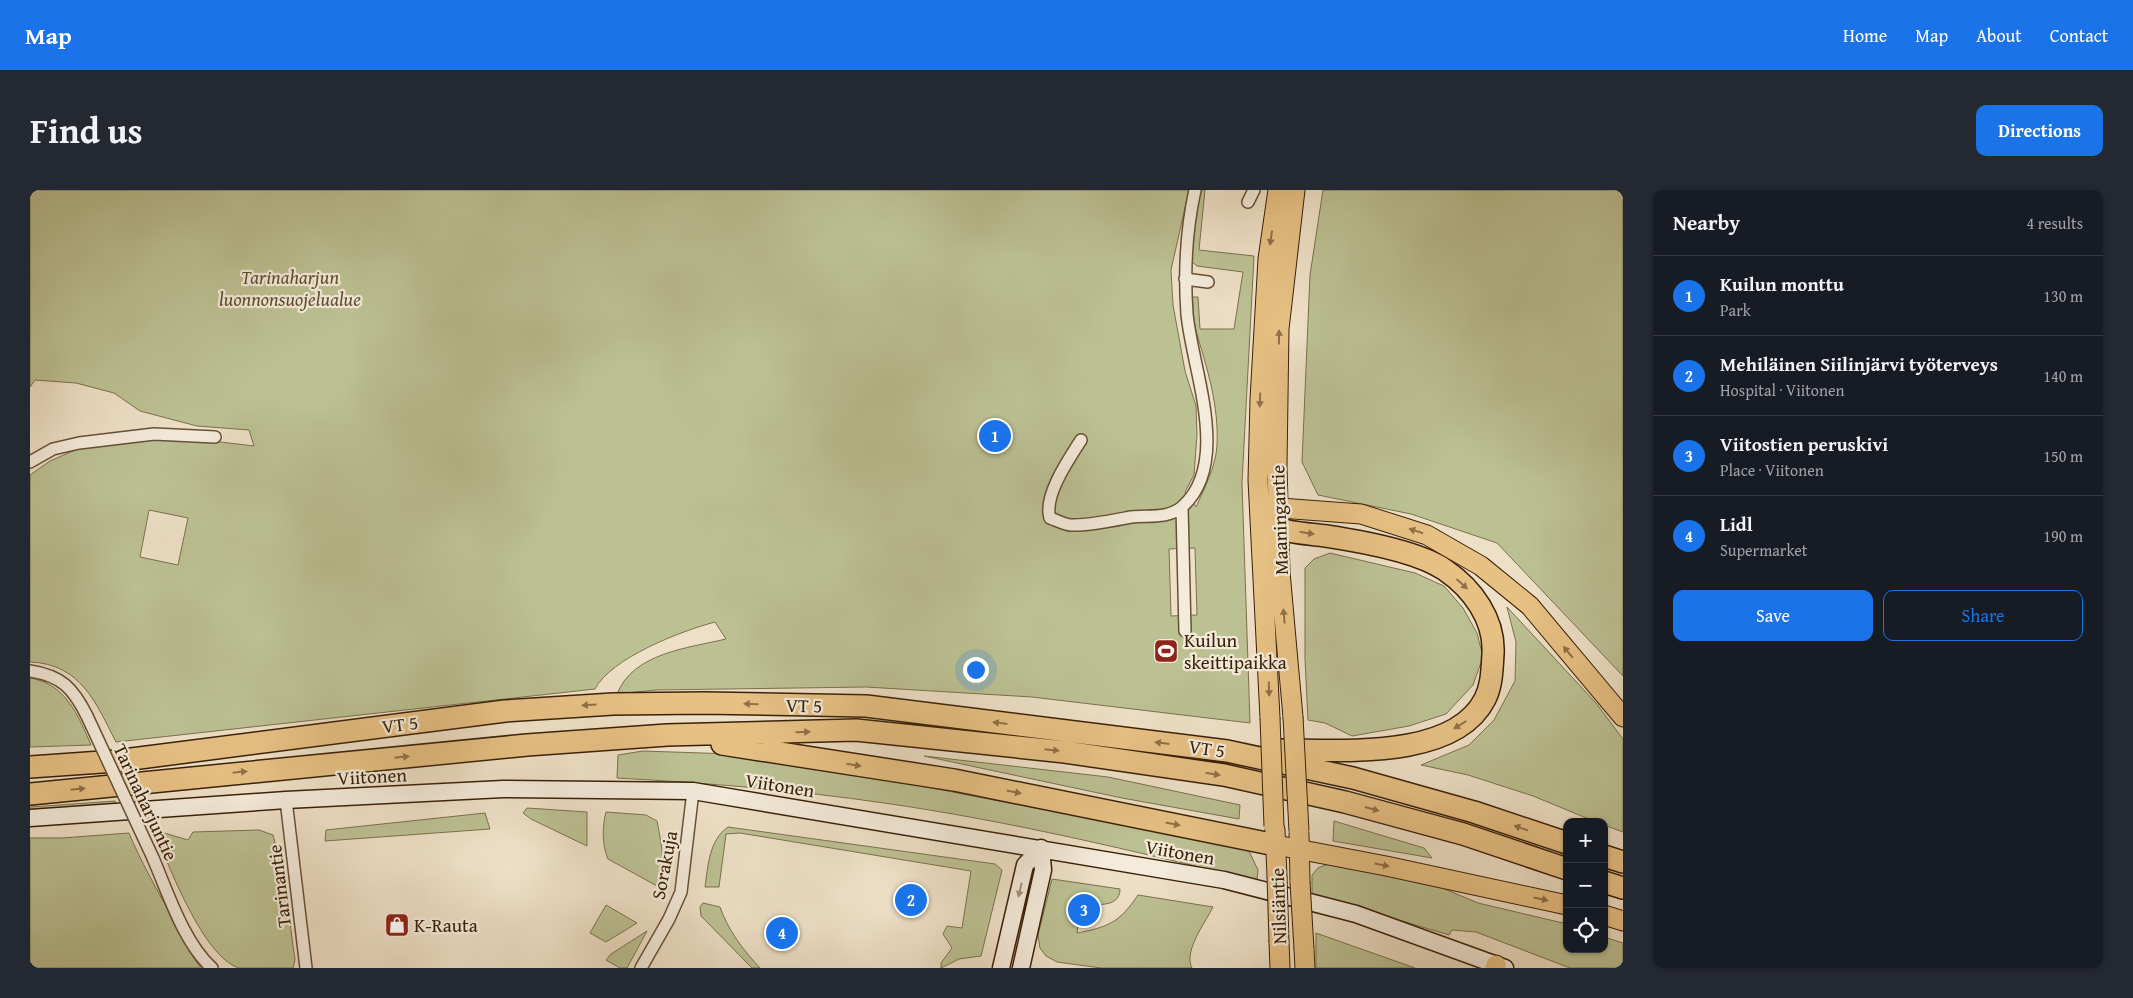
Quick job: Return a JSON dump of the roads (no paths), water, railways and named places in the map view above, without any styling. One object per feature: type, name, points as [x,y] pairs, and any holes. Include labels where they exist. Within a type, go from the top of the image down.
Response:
[{"type":"highway","points":[[1228,751],[1374,750],[1430,741],[1472,718],[1485,699],[1491,680],[1494,644],[1485,612],[1467,588],[1444,569],[1421,558],[1273,518]]},
{"type":"highway","name":"VT 5","points":[[30,767],[116,761],[506,711],[622,704],[704,703],[866,706],[1228,751],[1352,778],[1474,812],[1563,842]]},
{"type":"highway","name":"VT 5","points":[[30,794],[517,746],[667,735],[856,730],[1075,753],[1224,776],[1345,802],[1463,834],[1563,868]]},
{"type":"highway","points":[[667,735],[954,780],[1275,835]]},
{"type":"highway","points":[[1608,857],[1623,862]]},
{"type":"highway","points":[[1608,883],[1623,888]]},
{"type":"main road","name":"Maaningantie","points":[[1278,190],[1268,259],[1263,333],[1258,480],[1273,518],[1280,572],[1293,717],[1299,840]]},
{"type":"main road","name":"Maaningantie","points":[[1275,835],[1270,718],[1273,518],[1277,466],[1279,330],[1295,190]]},
{"type":"main road","points":[[1273,518],[1360,514],[1427,535],[1481,566],[1530,606],[1623,717]]},
{"type":"main road","name":"Viitonen","points":[[30,818],[286,800],[503,789],[693,791],[1224,880],[1356,914],[1499,967]]},
{"type":"main road","points":[[1275,835],[1299,840],[1386,866],[1563,904]]},
{"type":"main road","name":"Nilsiäntie","points":[[1275,835],[1280,968]]},
{"type":"main road","name":"Nilsiäntie","points":[[1299,840],[1305,968]]},
{"type":"main road","points":[[1001,968],[1026,865],[1041,848]]},
{"type":"main road","points":[[1021,968],[1044,870],[1041,848]]},
{"type":"main road","points":[[1608,916],[1623,921]]},
{"type":"street","points":[[1082,440],[1051,492],[1048,511],[1050,518],[1071,525],[1137,516],[1164,515],[1182,507],[1202,476],[1207,449],[1205,407],[1187,316],[1185,279],[1188,220],[1195,190]]},
{"type":"street","points":[[1248,202],[1254,190]]},
{"type":"street","points":[[1185,279],[1208,282]]},
{"type":"street","points":[[30,462],[53,449],[79,443],[154,434],[215,436]]},
{"type":"street","points":[[1182,507],[1185,631]]},
{"type":"street","name":"Tarinaharjuntie","points":[[30,671],[64,682],[80,701],[186,932],[198,952],[212,968]]},
{"type":"street","name":"Sorakuja","points":[[641,968],[669,919],[680,892],[693,791]]},
{"type":"street","name":"Tarinantie","points":[[286,800],[306,968]]},
{"type":"place","name":"Kuilun monttu","points":[[995,436]]},
{"type":"place","name":"Kuilun skeittipaikka","points":[[1166,651]]},
{"type":"place","name":"Mehiläinen Siilinjärvi työterveys","points":[[911,900]]},
{"type":"place","name":"Viitostien peruskivi","points":[[1084,910]]},
{"type":"place","name":"K-Rauta","points":[[397,925]]},
{"type":"place","name":"Lidl","points":[[782,933]]},
{"type":"park label","name":"Tarinaharjun luonnonsuojelualue","points":[[290,288]]}]
